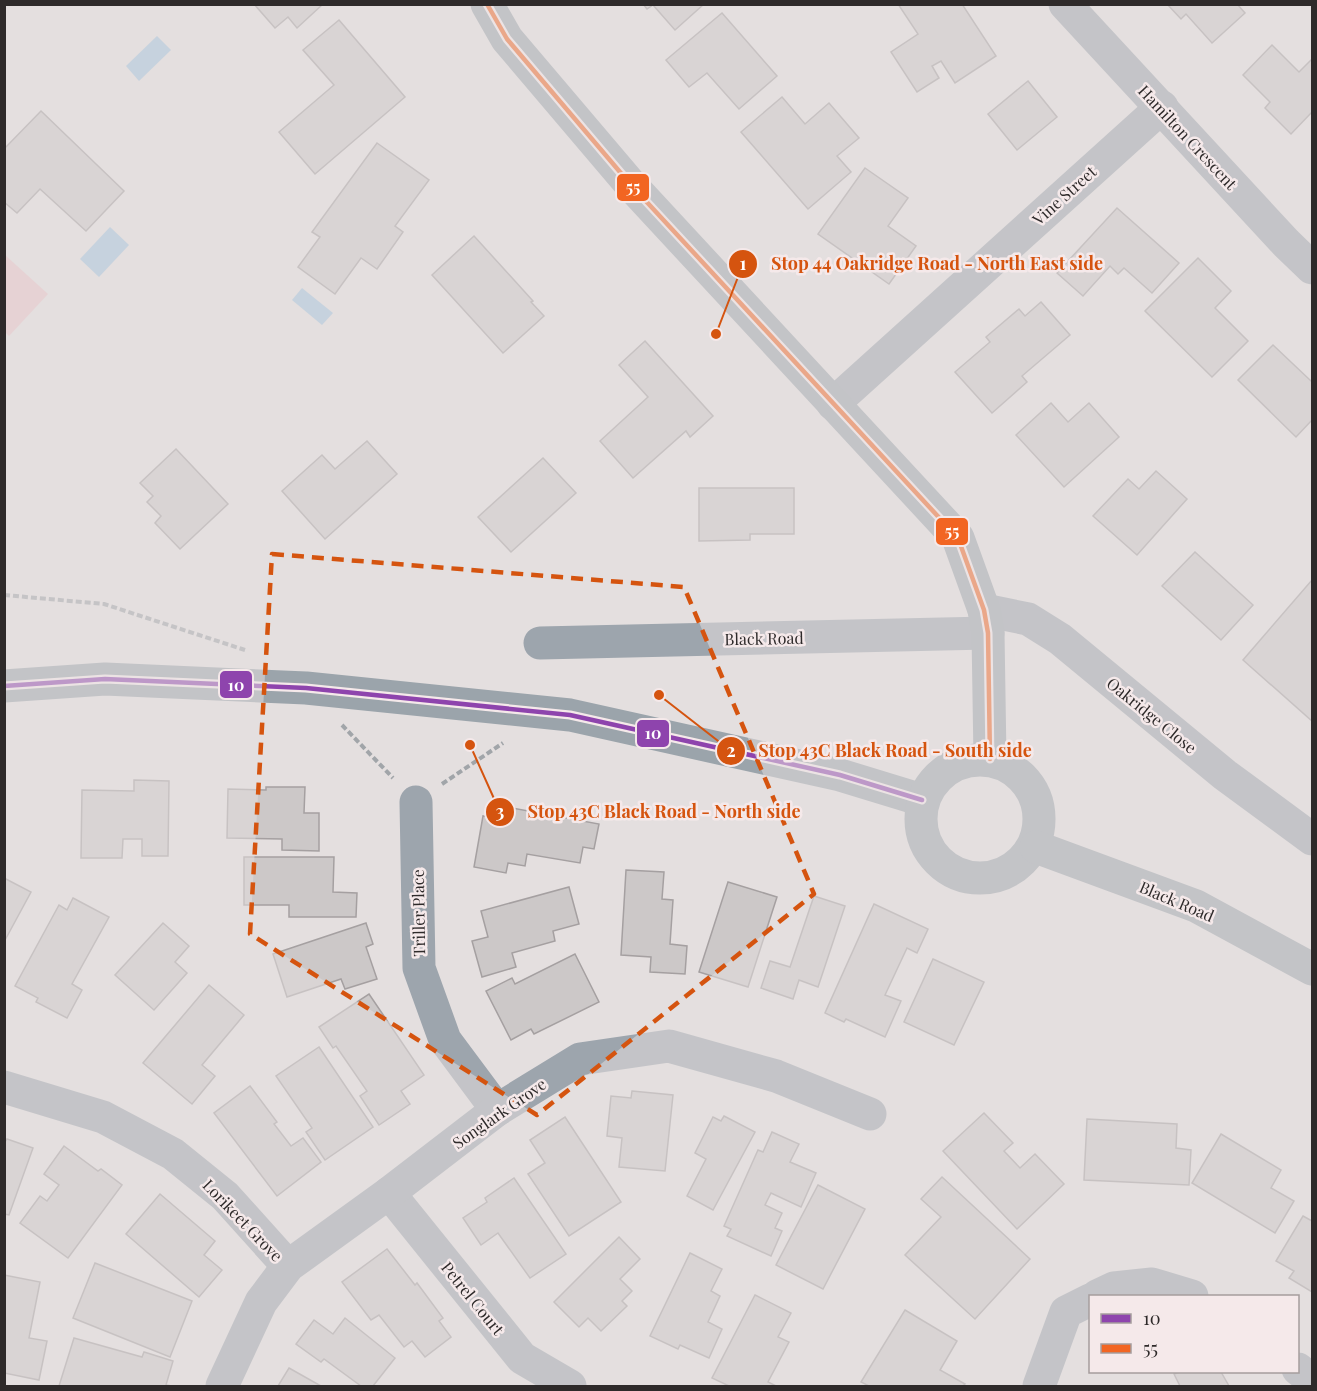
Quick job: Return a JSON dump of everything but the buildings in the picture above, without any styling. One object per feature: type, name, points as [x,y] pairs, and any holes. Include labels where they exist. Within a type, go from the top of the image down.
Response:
[{"type":"main road","points":[[487,4],[507,39],[631,185],[958,538],[986,621],[990,759]]},
{"type":"main road","points":[[4,686],[105,679],[306,688],[548,712],[581,717],[840,775],[922,800]]},
{"type":"main road","points":[[990,759],[1016,770],[1040,805],[1036,847],[1015,870],[977,880],[945,869],[923,842],[922,800],[936,777],[959,762],[990,759]]},
{"type":"main road","name":"Black Road","points":[[1036,847],[1196,906],[1312,969]]},
{"type":"street","name":"Hamilton Crescent","points":[[1065,4],[1286,243],[1312,268]]},
{"type":"street","name":"Vine Street","points":[[833,404],[1162,108]]},
{"type":"street","name":"Oakridge Close","points":[[986,621],[1028,619],[1060,639],[1225,775],[1312,839]]},
{"type":"street","name":"Black Road","points":[[540,643],[986,621]]},
{"type":"street","name":"Triller Place","points":[[416,802],[419,968],[445,1040],[497,1110]]},
{"type":"street","name":"Songlark Grove","points":[[222,1386],[261,1302],[288,1266],[389,1193],[497,1110],[580,1059],[669,1046],[776,1076],[870,1114]]},
{"type":"street","name":"Lorikeet Grove","points":[[4,1087],[103,1117],[172,1154],[225,1197],[288,1266]]},
{"type":"street","name":"Petrel Court","points":[[389,1193],[522,1358],[570,1386]]},
{"type":"street","points":[[1099,1295],[1114,1288],[1152,1284],[1189,1295]]},
{"type":"street","points":[[1039,1386],[1066,1312],[1089,1300]]},
{"type":"street","points":[[1299,1370],[1312,1380]]},
{"type":"path","points":[[4,596],[104,604],[253,652]]},
{"type":"path","points":[[306,688],[416,802],[548,712]]},
{"type":"highlighted area","points":[[272,554],[684,587],[814,894],[537,1115],[250,934]]},
{"type":"shaded area","points":[[5,255],[48,294],[9,336],[5,332]]},
{"type":"water","points":[[157,36],[171,50],[139,81],[126,66]]},
{"type":"water","points":[[110,227],[129,245],[99,277],[80,259]]},
{"type":"water","points":[[302,288],[333,313],[322,325],[292,300]]},
{"type":"transit line","name":"55","points":[[487,4],[507,39],[631,185],[958,538],[984,610],[988,633],[990,759]]},
{"type":"transit line","name":"10","points":[[4,686],[105,679],[306,688],[570,715],[840,775],[922,800]]},
{"type":"place","name":"Stop 44 Oakridge Road - North East side","points":[[716,334]]},
{"type":"place","name":"Stop 43C Black Road - South side","points":[[659,695]]},
{"type":"place","name":"Stop 43C Black Road - North side","points":[[470,745]]}]
